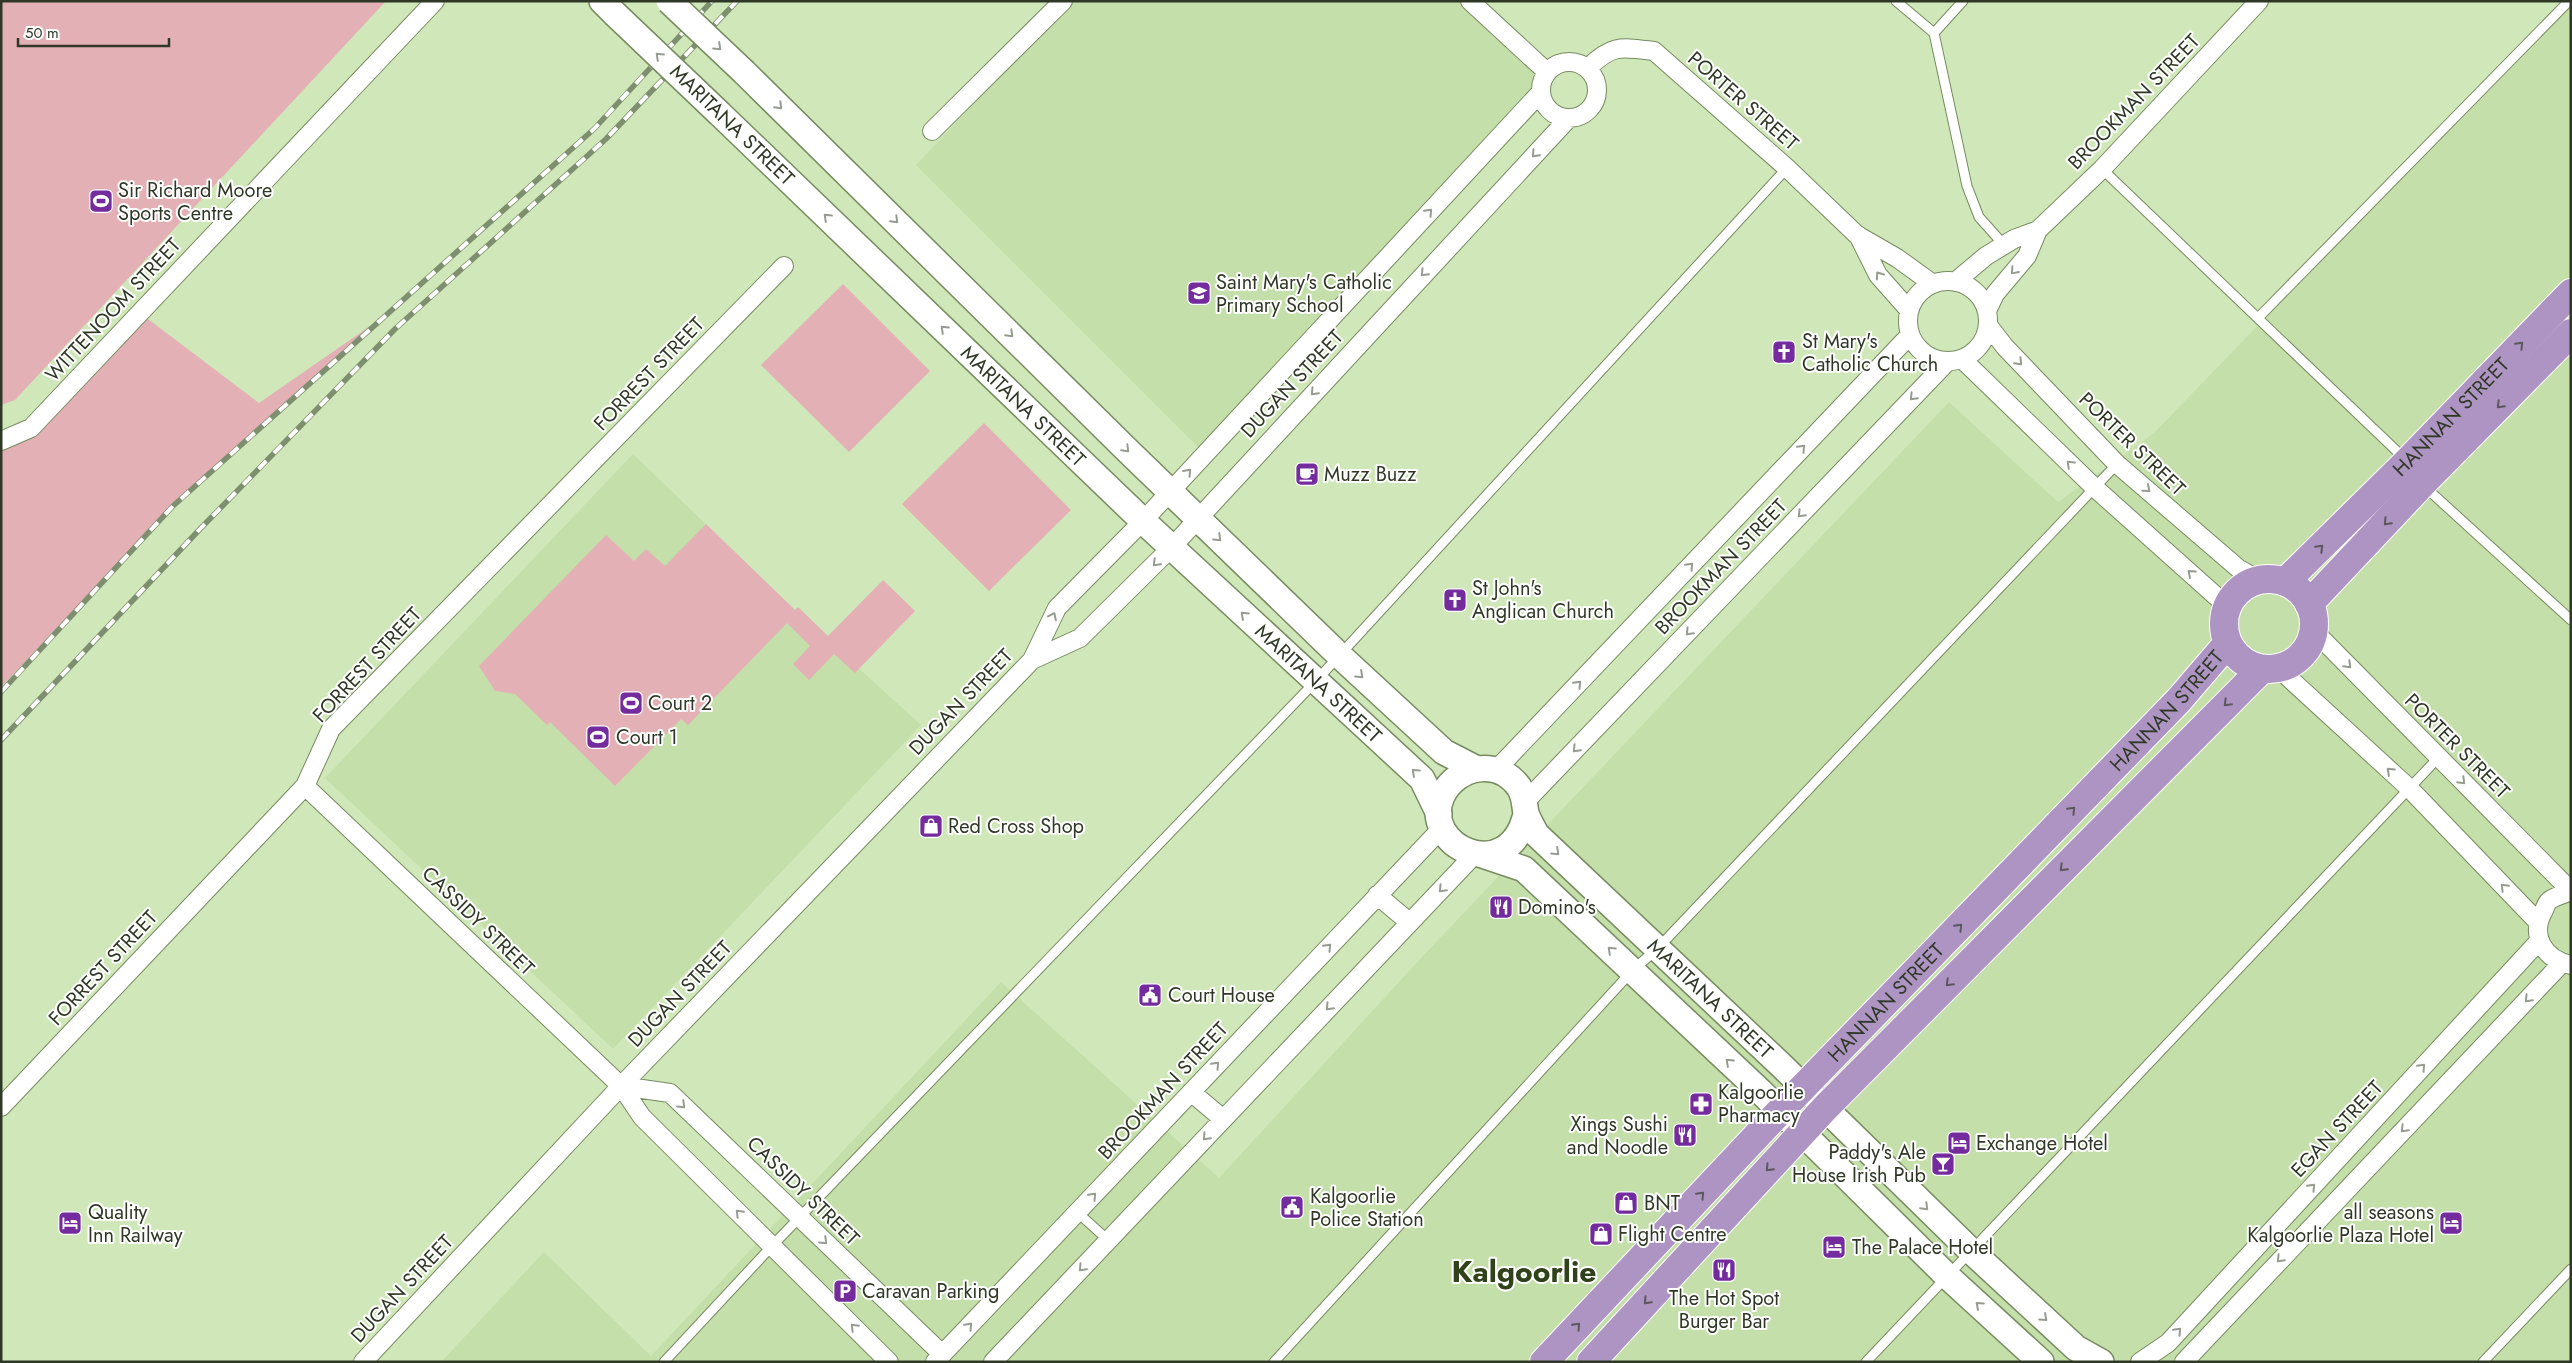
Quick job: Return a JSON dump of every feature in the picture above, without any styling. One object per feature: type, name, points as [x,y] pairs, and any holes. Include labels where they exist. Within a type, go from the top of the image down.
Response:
[{"type":"highway","name":"HANNAN STREET","points":[[2272,581],[2407,462],[2571,293]]},
{"type":"highway","name":"HANNAN STREET","points":[[2309,604],[2422,484],[2571,333]]},
{"type":"highway","points":[[2272,581],[2303,594],[2314,617],[2314,630],[2307,648],[2295,661],[2270,669],[2242,660],[2227,644],[2223,625],[2227,606],[2235,594],[2246,585],[2272,581]]},
{"type":"highway","name":"HANNAN STREET","points":[[1544,1362],[1803,1087],[2179,700],[2227,644]]},
{"type":"highway","name":"HANNAN STREET","points":[[1591,1362],[1825,1108],[2270,669]]},
{"type":"main road","name":"MARITANA STREET","points":[[670,1],[1196,518],[1340,656],[1444,752],[1486,769]]},
{"type":"main road","name":"MARITANA STREET","points":[[608,7],[1143,521],[1422,779],[1441,821]]},
{"type":"main road","points":[[1486,769],[1509,776],[1519,788],[1526,808],[1523,828],[1514,841],[1502,850],[1479,854],[1466,851],[1449,839],[1441,821],[1441,799],[1448,785],[1459,774],[1486,769]]},
{"type":"main road","name":"MARITANA STREET","points":[[1526,808],[1536,834],[1825,1108],[1970,1251],[2076,1348],[2101,1362]]},
{"type":"main road","name":"MARITANA STREET","points":[[1479,854],[1524,869],[1781,1110],[1947,1276],[2041,1362]]},
{"type":"street","name":"WITTENOOM STREET","points":[[1,441],[31,428],[434,1]]},
{"type":"street","points":[[932,131],[1063,1]]},
{"type":"street","points":[[1470,1],[1547,72]]},
{"type":"street","name":"BROOKMAN STREET","points":[[1955,282],[1986,256],[2038,230],[2102,169],[2259,1]]},
{"type":"street","name":"PORTER STREET","points":[[1588,68],[1604,52],[1626,47],[1654,51],[1787,168],[1857,235],[1897,258],[1933,284]]},
{"type":"street","points":[[1574,62],[1588,68],[1596,79],[1598,93],[1592,106],[1582,115],[1568,119],[1550,111],[1540,93],[1547,72],[1559,63],[1574,62]]},
{"type":"street","name":"DUGAN STREET","points":[[364,1362],[621,1086],[1032,660],[1057,608],[1143,521],[1540,93]]},
{"type":"street","name":"DUGAN STREET","points":[[1032,660],[1080,638],[1172,547],[1196,518],[1568,119]]},
{"type":"street","name":"BROOKMAN STREET","points":[[1987,318],[1995,294],[2027,256],[2038,230]]},
{"type":"street","name":"PORTER STREET","points":[[1857,235],[1878,275],[1909,310]]},
{"type":"street","name":"FORREST STREET","points":[[1,1106],[305,786],[331,730],[784,266]]},
{"type":"street","points":[[1955,282],[1969,287],[1980,298],[1987,318],[1984,339],[1974,352],[1955,360],[1933,359],[1920,351],[1910,335],[1907,325],[1909,310],[1915,297],[1933,284],[1955,282]]},
{"type":"street","name":"PORTER STREET","points":[[1987,318],[2005,347],[2118,464],[2239,569],[2272,581]]},
{"type":"street","name":"BROOKMAN STREET","points":[[1486,769],[1910,335]]},
{"type":"street","points":[[1955,360],[2227,606]]},
{"type":"street","name":"BROOKMAN STREET","points":[[1526,808],[1955,360]]},
{"type":"street","name":"PORTER STREET","points":[[2314,630],[2571,891]]},
{"type":"street","points":[[2270,669],[2409,788],[2538,922]]},
{"type":"street","name":"CASSIDY STREET","points":[[305,786],[621,1086],[642,1117],[889,1362]]},
{"type":"street","name":"BROOKMAN STREET","points":[[939,1358],[1377,895],[1441,821]]},
{"type":"street","points":[[993,1362],[1409,922],[1479,854]]},
{"type":"street","points":[[2184,1362],[2566,964],[2548,955],[2539,941],[2538,922],[2549,901],[2571,891]]},
{"type":"street","points":[[1377,895],[1409,922]]},
{"type":"street","name":"EGAN STREET","points":[[2140,1362],[2168,1343],[2539,941]]},
{"type":"street","name":"CASSIDY STREET","points":[[621,1086],[670,1093],[800,1218],[939,1358]]},
{"type":"street","points":[[1191,1092],[1222,1120]]},
{"type":"lane","points":[[1896,1],[1934,33],[1967,186],[1979,217],[2004,246]]},
{"type":"lane","points":[[1934,33],[1963,1]]},
{"type":"lane","points":[[2258,318],[2569,1]]},
{"type":"lane","points":[[664,1362],[772,1246],[1340,656],[1787,168]]},
{"type":"lane","points":[[2102,169],[2407,462]]},
{"type":"lane","points":[[1274,1362],[1633,970],[1658,948],[2118,464]]},
{"type":"lane","points":[[2422,484],[2571,620]]},
{"type":"lane","points":[[1866,1362],[2439,757]]},
{"type":"lane","points":[[1077,1212],[1108,1240]]},
{"type":"lane","points":[[2483,1362],[2571,1269]]},
{"type":"shaded area","name":"Sir Richard Moore Sports Centre","points":[[1,1],[386,1],[15,400],[1,405]]},
{"type":"shaded area","name":"Saint Mary's Catholic Primary School","points":[[1071,1],[1470,1],[1547,72],[1540,93],[1205,454],[916,165]]},
{"type":"shaded area","points":[[2571,1],[2571,1362],[441,1362],[544,1252],[651,1356],[1001,982],[1219,1178],[1421,958],[1949,402],[2058,502],[2154,433]]},
{"type":"shaded area","points":[[843,284],[930,371],[849,452],[761,365]]},
{"type":"shaded area","points":[[140,313],[259,403],[383,317],[173,506],[1,687],[1,441],[31,428]]},
{"type":"shaded area","points":[[984,423],[1071,510],[989,591],[902,504]]},
{"type":"shaded area","points":[[633,454],[795,610],[921,725],[613,1049],[325,778]]},
{"type":"shaded area","points":[[706,524],[795,610],[798,607],[828,636],[883,580],[915,611],[855,673],[834,654],[809,680],[793,664],[810,646],[787,623],[688,725],[681,719],[615,786],[550,722],[547,725],[515,694],[495,691],[479,666],[606,535],[634,561],[646,549],[665,566]]},
{"type":"railway","points":[[1,692],[173,506],[594,129],[712,1]]},
{"type":"railway","points":[[1,740],[200,529],[395,329],[606,139],[737,1]]},
{"type":"place","name":"Sir Richard Moore Sports Centre","points":[[101,201]]},
{"type":"place","name":"Saint Mary's Catholic Primary School","points":[[1199,293]]},
{"type":"place","name":"St Mary's Catholic Church","points":[[1784,352]]},
{"type":"place","name":"Muzz Buzz","points":[[1307,474]]},
{"type":"place","name":"St John's Anglican Church","points":[[1455,600]]},
{"type":"place","name":"Court 2","points":[[631,703]]},
{"type":"place","name":"Court 1","points":[[598,737]]},
{"type":"place","name":"Red Cross Shop","points":[[931,826]]},
{"type":"place","name":"Domino's","points":[[1501,907]]},
{"type":"place","name":"Court House","points":[[1150,995]]},
{"type":"place","name":"Kalgoorlie Pharmacy","points":[[1701,1104]]},
{"type":"place","name":"Xings Sushi and Noodle","points":[[1685,1135]]},
{"type":"place","name":"Exchange Hotel","points":[[1959,1143]]},
{"type":"place","name":"Paddy's Ale House Irish Pub","points":[[1943,1164]]},
{"type":"place","name":"BNT","points":[[1626,1203]]},
{"type":"place","name":"Kalgoorlie Police Station","points":[[1292,1207]]},
{"type":"place","name":"Quality Inn Railway","points":[[70,1223]]},
{"type":"place","name":"all seasons Kalgoorlie Plaza Hotel","points":[[2451,1223]]},
{"type":"place","name":"Flight Centre","points":[[1601,1234]]},
{"type":"place","name":"The Palace Hotel","points":[[1834,1247]]},
{"type":"place","name":"The Hot Spot Burger Bar","points":[[1724,1270]]},
{"type":"place","name":"Caravan Parking","points":[[845,1291]]},
{"type":"district","name":"Kalgoorlie","points":[[1524,1271]]}]
